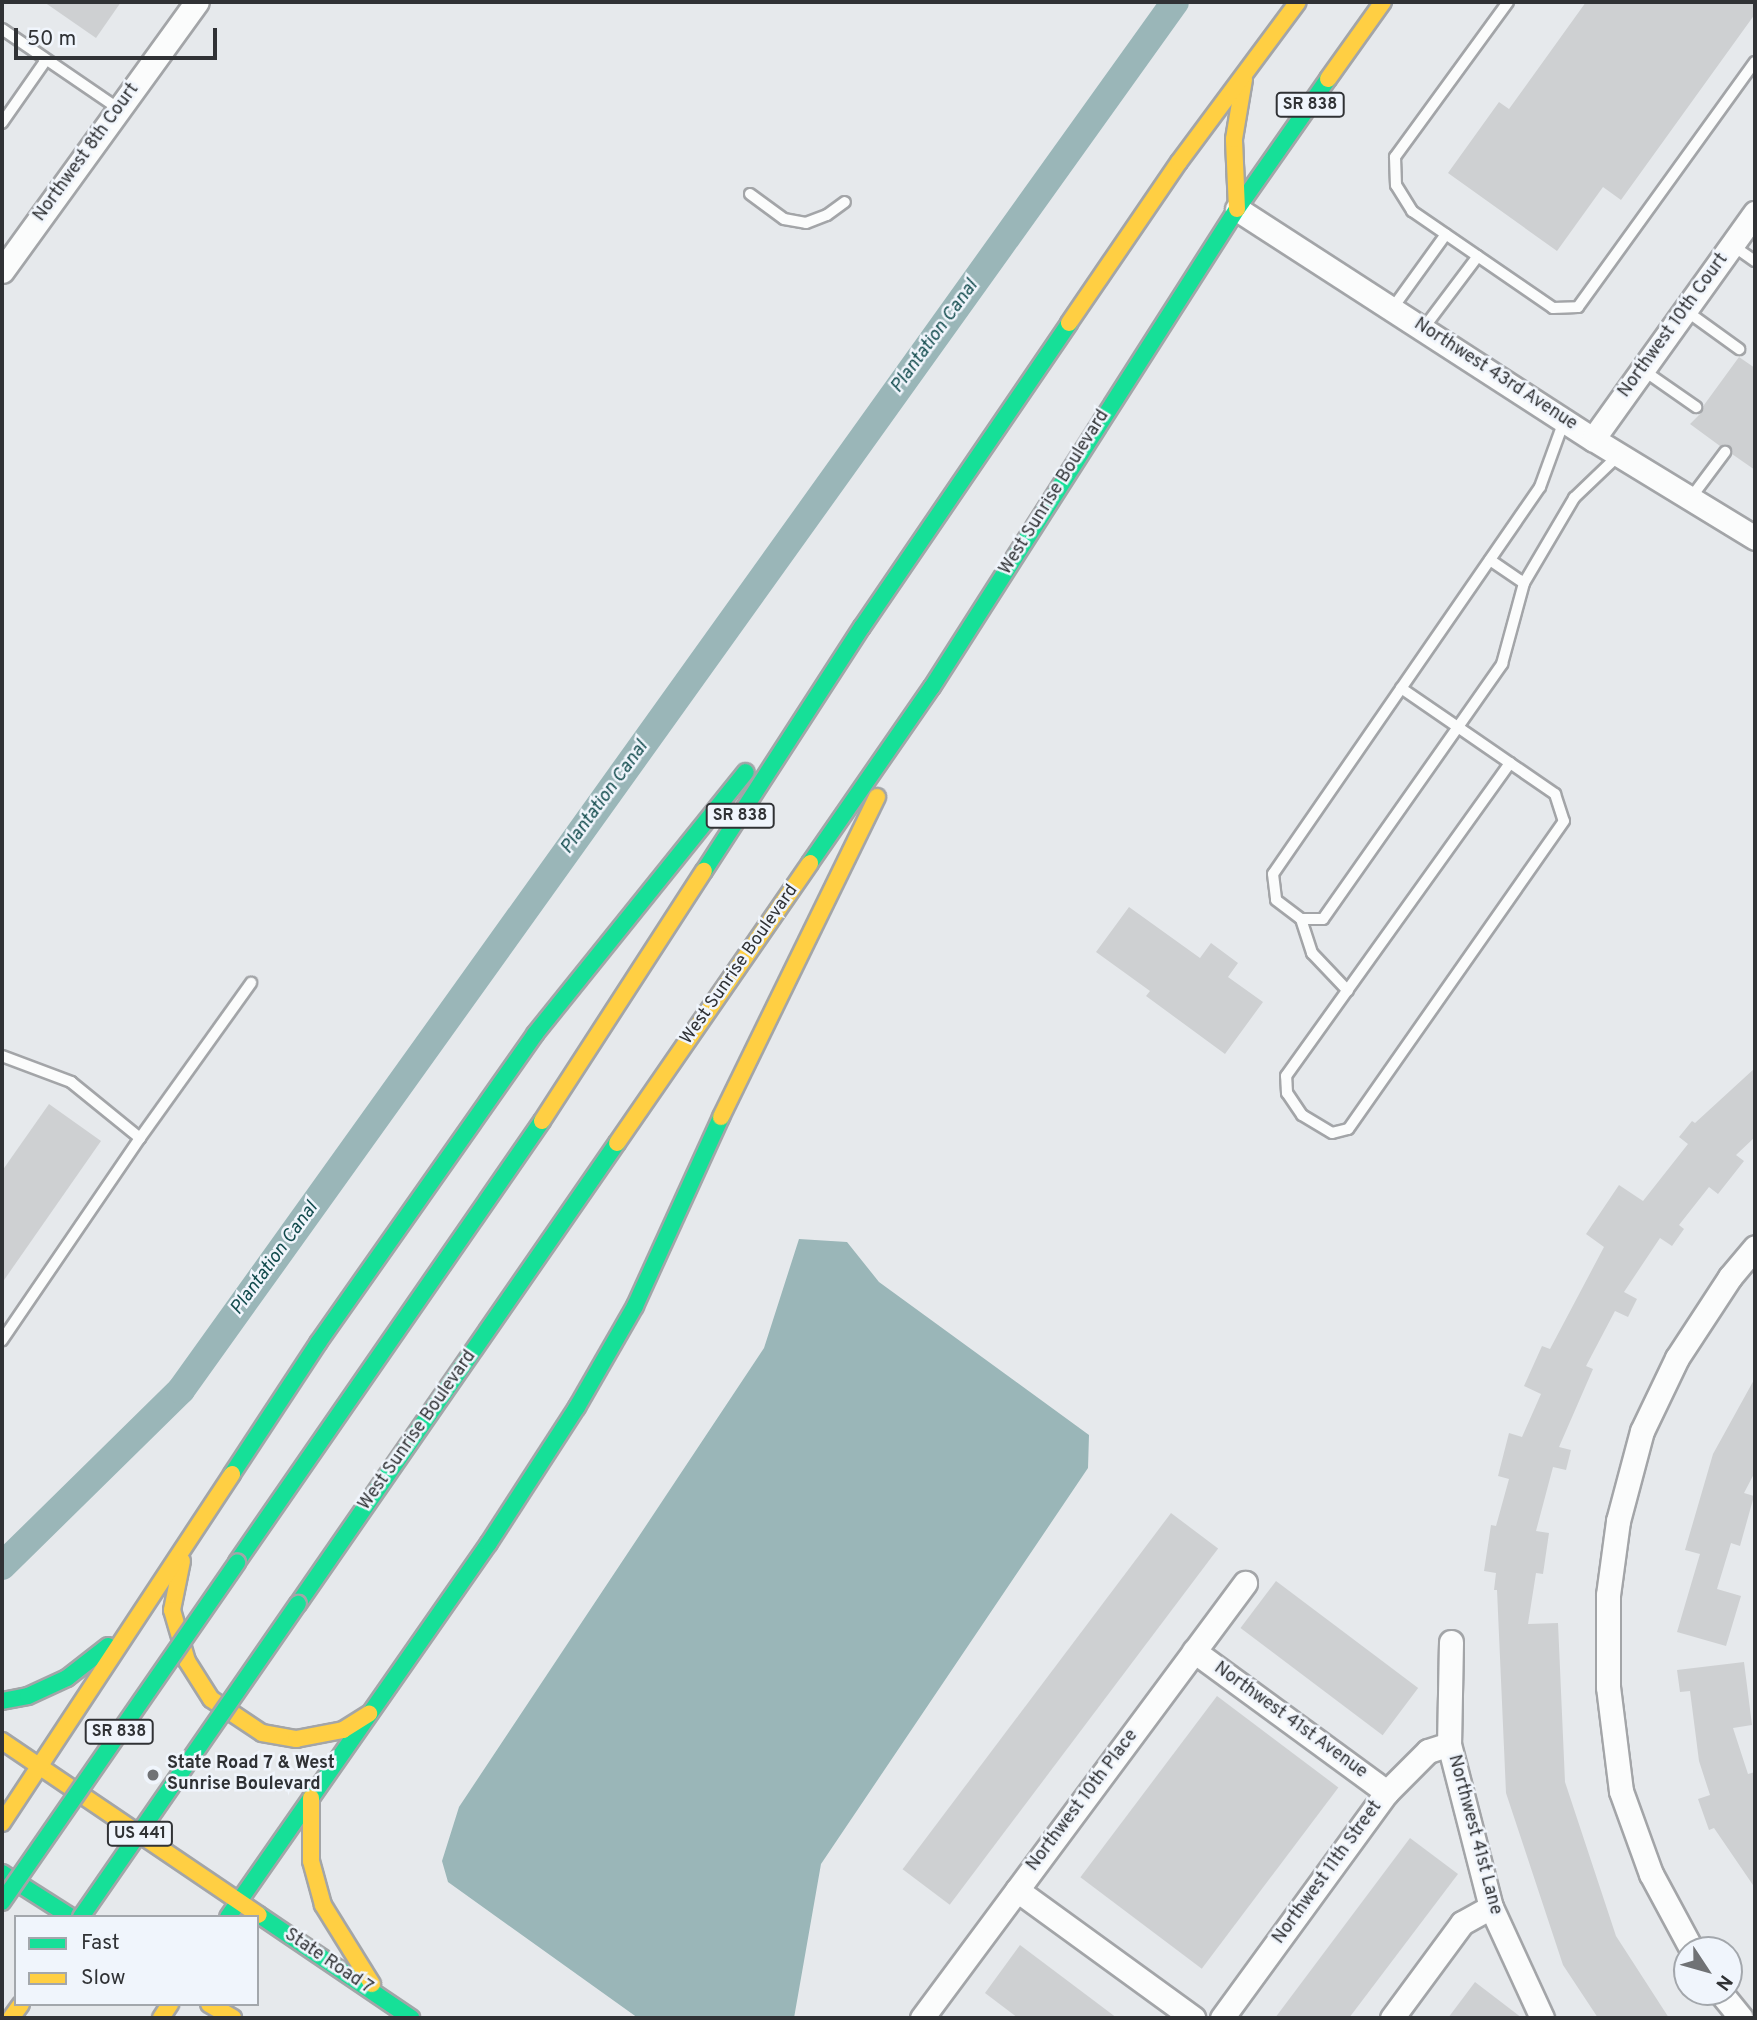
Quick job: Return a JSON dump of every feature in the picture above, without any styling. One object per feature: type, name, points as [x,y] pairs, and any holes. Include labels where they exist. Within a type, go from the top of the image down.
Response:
[{"type":"main road","name":"SR 838","points":[[2,1902],[558,1098],[862,627],[1179,162],[1298,2]]},
{"type":"main road","name":"West Sunrise Boulevard","points":[[82,1915],[932,687],[1237,209],[1383,2]]},
{"type":"main road","points":[[1237,209],[1234,139],[1246,72]]},
{"type":"main road","points":[[2,1823],[318,1343],[535,1034],[862,627]]},
{"type":"main road","points":[[229,1915],[497,1532],[577,1407],[635,1306],[743,1069],[932,687]]},
{"type":"main road","points":[[186,1544],[172,1610],[187,1661],[211,1699],[262,1733],[296,1739],[343,1730],[370,1713]]},
{"type":"main road","points":[[2,1700],[28,1696],[67,1678],[128,1631]]},
{"type":"main road","name":"State Road 7","points":[[2,1741],[258,1915]]},
{"type":"main road","points":[[311,1798],[311,1861],[323,1905],[380,1996]]},
{"type":"main road","points":[[2,1873],[68,1915]]},
{"type":"main road","name":"State Road 7","points":[[259,1916],[411,2018]]},
{"type":"main road","points":[[212,2006],[233,2018]]},
{"type":"street","name":"Northwest 8th Court","points":[[2,271],[197,2]]},
{"type":"street","name":"Northwest 43rd Avenue","points":[[1237,209],[1564,421],[1755,538]]},
{"type":"street","name":"Northwest 10th Court","points":[[1593,439],[1755,213]]},
{"type":"street","points":[[1684,1936],[1651,1874],[1621,1791],[1608,1687],[1608,1595],[1618,1521],[1642,1431],[1677,1358],[1730,1277],[1755,1247]]},
{"type":"street","name":"Northwest 10th Place","points":[[922,2018],[1245,1583]]},
{"type":"street","name":"Northwest 41st Lane","points":[[1451,1642],[1449,1744],[1491,1908],[1542,2018]]},
{"type":"street","name":"Northwest 41st Avenue","points":[[1194,1651],[1387,1792]]},
{"type":"street","name":"Northwest 11th Street","points":[[1222,2018],[1387,1792],[1428,1751],[1449,1744]]},
{"type":"street","points":[[1017,1889],[1193,2018]]},
{"type":"street","points":[[1392,2018],[1462,1923],[1491,1908]]},
{"type":"lane","points":[[1508,2],[1395,157],[1396,185],[1412,211],[1553,308],[1578,307],[1755,62]]},
{"type":"lane","points":[[2,29],[119,109]]},
{"type":"lane","points":[[2,123],[46,60]]},
{"type":"lane","points":[[750,194],[784,219],[806,223],[827,215],[845,202]]},
{"type":"lane","points":[[1392,309],[1446,234]]},
{"type":"lane","points":[[1732,245],[1755,261]]},
{"type":"lane","points":[[1423,329],[1478,256]]},
{"type":"lane","points":[[1685,310],[1739,349]]},
{"type":"lane","points":[[1643,370],[1696,407]]},
{"type":"lane","points":[[1348,991],[1312,953],[1301,919],[1276,900],[1273,874],[1540,487],[1564,421]]},
{"type":"lane","points":[[1690,499],[1725,452]]},
{"type":"lane","points":[[1301,919],[1324,919],[1502,664],[1524,583],[1574,498],[1619,455]]},
{"type":"lane","points":[[1490,561],[1524,583]]},
{"type":"lane","points":[[1401,688],[1458,727],[1555,794],[1564,821],[1348,1129],[1332,1133],[1302,1115],[1287,1093],[1286,1076],[1510,763]]},
{"type":"lane","points":[[2,1340],[140,1138],[251,983]]},
{"type":"lane","points":[[2,1056],[71,1082],[140,1138]]},
{"type":"water","points":[[799,1239],[847,1242],[879,1282],[1089,1435],[1088,1468],[821,1864],[794,2018],[638,2018],[448,1882],[442,1861],[459,1807],[764,1348]]},
{"type":"building","points":[[44,2],[121,2],[96,38]]},
{"type":"building","points":[[1586,2],[1755,2],[1755,14],[1621,200],[1603,187],[1557,251],[1448,173],[1499,102],[1509,109]]},
{"type":"building","points":[[1739,357],[1755,368],[1755,470],[1732,454],[1729,445],[1720,446],[1690,424],[1702,412],[1704,405]]},
{"type":"building","points":[[1129,907],[1200,958],[1211,943],[1238,963],[1228,977],[1263,1002],[1225,1054],[1146,996],[1150,991],[1096,952]]},
{"type":"building","points":[[1755,1068],[1755,1137],[1736,1155],[1744,1161],[1718,1194],[1709,1187],[1679,1225],[1684,1229],[1672,1246],[1660,1238],[1624,1292],[1637,1299],[1628,1317],[1615,1311],[1586,1366],[1593,1369],[1559,1447],[1571,1450],[1566,1470],[1553,1467],[1536,1531],[1549,1533],[1543,1574],[1536,1573],[1528,1624],[1558,1623],[1565,1782],[1616,1936],[1669,2018],[1598,2018],[1563,1965],[1506,1793],[1497,1590],[1494,1590],[1496,1573],[1484,1571],[1491,1525],[1496,1526],[1509,1479],[1498,1476],[1509,1433],[1522,1437],[1541,1394],[1524,1386],[1542,1346],[1550,1349],[1604,1247],[1586,1234],[1619,1185],[1643,1201],[1688,1144],[1679,1137],[1692,1121],[1695,1123]]},
{"type":"building","points":[[49,1104],[101,1141],[2,1283],[2,1171]]},
{"type":"building","points":[[1755,1378],[1755,1472],[1744,1493],[1754,1496],[1740,1546],[1731,1543],[1717,1589],[1741,1596],[1726,1646],[1677,1632],[1700,1554],[1685,1550],[1713,1454]]},
{"type":"building","points":[[1171,1513],[1218,1549],[950,1905],[903,1869]]},
{"type":"building","points":[[1276,1581],[1418,1688],[1383,1735],[1240,1628]]},
{"type":"building","points":[[1744,1662],[1752,1725],[1733,1728],[1748,1774],[1755,1772],[1755,1888],[1714,1828],[1709,1830],[1698,1799],[1710,1795],[1699,1761],[1690,1691],[1680,1692],[1677,1670]]},
{"type":"building","points":[[1217,1696],[1338,1787],[1202,1969],[1080,1877]]},
{"type":"building","points":[[1410,1838],[1458,1874],[1349,2018],[1275,2018]]},
{"type":"building","points":[[1020,1945],[1117,2018],[1018,2018],[985,1993]]},
{"type":"building","points":[[1475,1982],[1522,2018],[1448,2018]]},
{"type":"waterway","name":"Plantation Canal","points":[[2,1566],[181,1390],[1175,2]]},
{"type":"traffic: fast","points":[[810,863],[932,687],[1237,209],[1328,79]]},
{"type":"traffic: fast","points":[[704,871],[862,627],[1069,323]]},
{"type":"traffic: fast","points":[[232,1474],[318,1343],[535,1034],[746,772]]},
{"type":"traffic: fast","points":[[229,1915],[489,1543],[577,1407],[635,1306],[721,1117]]},
{"type":"traffic: fast","points":[[237,1562],[542,1121]]},
{"type":"traffic: fast","points":[[298,1604],[617,1143]]},
{"type":"traffic: fast","points":[[2,1902],[237,1562]]},
{"type":"traffic: fast","points":[[82,1915],[298,1604]]},
{"type":"traffic: fast","points":[[2,1701],[28,1696],[67,1678],[108,1646]]},
{"type":"traffic: fast","points":[[2,1873],[68,1915]]},
{"type":"traffic: fast","points":[[259,1915],[411,2018]]},
{"type":"traffic: slow","points":[[1069,323],[1179,162],[1298,2]]},
{"type":"traffic: slow","points":[[1328,79],[1383,2]]},
{"type":"traffic: slow","points":[[1237,209],[1234,139],[1244,79]]},
{"type":"traffic: slow","points":[[721,1117],[877,797]]},
{"type":"traffic: slow","points":[[617,1143],[810,863]]},
{"type":"traffic: slow","points":[[542,1121],[704,871]]},
{"type":"traffic: slow","points":[[2,1823],[232,1474]]},
{"type":"traffic: slow","points":[[182,1561],[172,1610],[187,1661],[211,1699],[262,1733],[296,1739],[343,1730],[369,1714]]},
{"type":"traffic: slow","points":[[2,1741],[259,1915]]},
{"type":"traffic: slow","points":[[311,1798],[311,1861],[323,1905],[372,1984]]},
{"type":"traffic: slow","points":[[11,2018],[20,2006]]},
{"type":"traffic: slow","points":[[161,2018],[169,2006]]},
{"type":"traffic: slow","points":[[212,2006],[233,2018]]},
{"type":"place","name":"State Road 7 & West Sunrise Boulevard","points":[[153,1775]]}]
